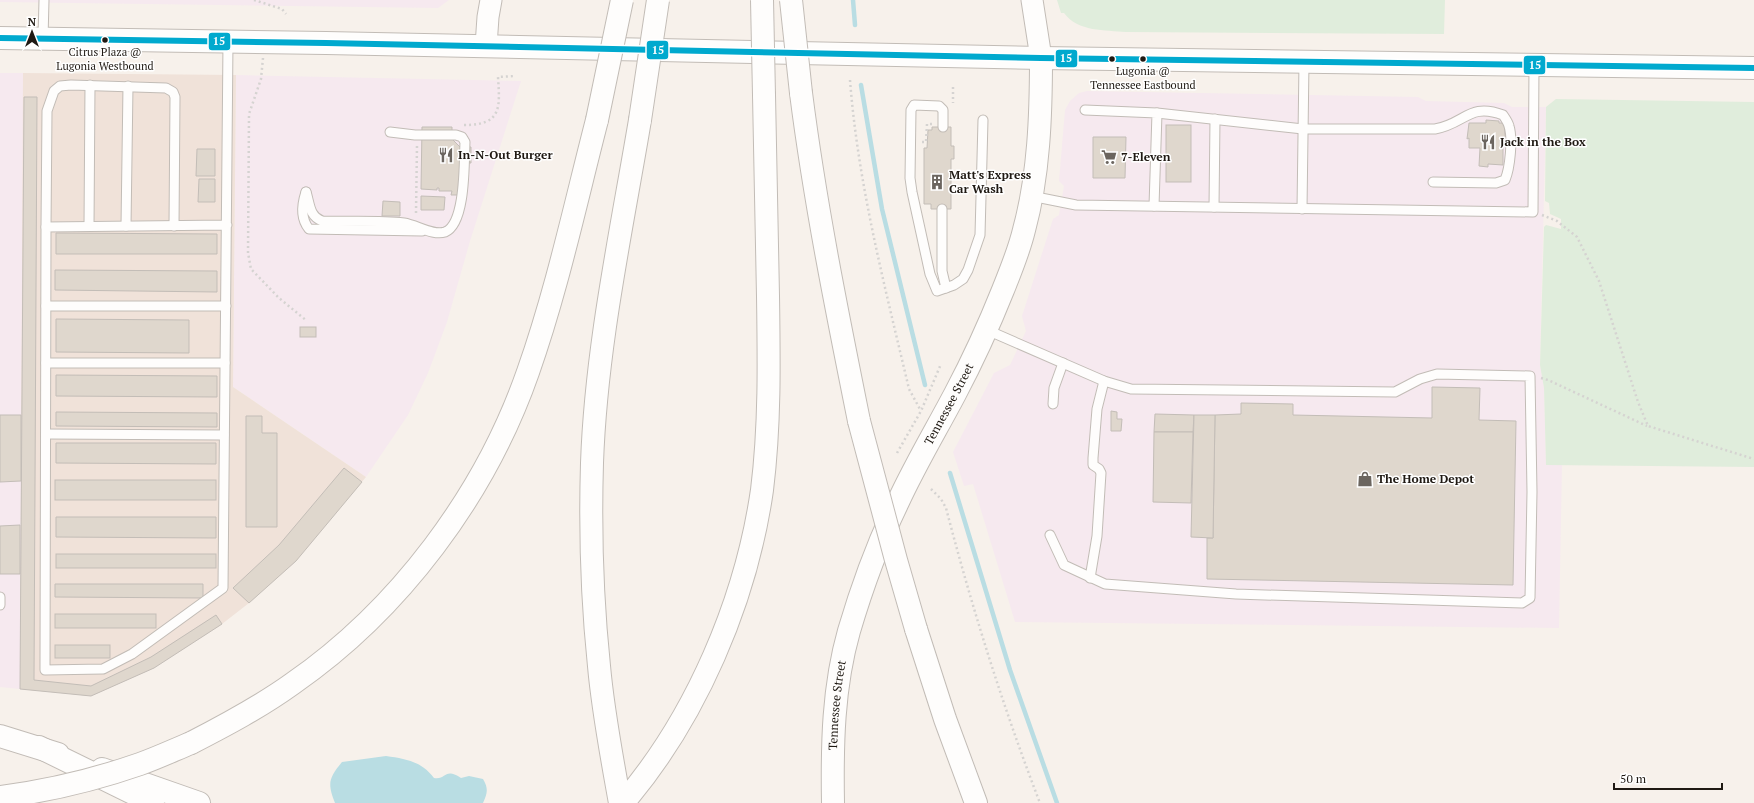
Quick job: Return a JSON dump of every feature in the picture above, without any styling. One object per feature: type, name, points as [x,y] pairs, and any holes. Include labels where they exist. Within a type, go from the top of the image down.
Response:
[{"type":"main road","points":[[0,797],[36,793],[89,781],[142,764],[191,743],[247,713],[292,684],[330,655],[364,626],[426,558],[466,502],[499,443],[527,374],[550,305],[597,120],[622,0]]},
{"type":"main road","points":[[620,803],[599,667],[593,589],[592,462],[596,403],[608,314],[658,0]]},
{"type":"main road","points":[[623,803],[639,785],[671,739],[697,690],[719,643],[739,588],[753,536],[762,490],[768,425],[769,360],[762,0]]},
{"type":"main road","points":[[791,0],[811,172],[829,275],[859,421],[916,629],[945,719],[976,803]]},
{"type":"main road","points":[[0,38],[486,46],[1041,58],[1754,68]]},
{"type":"main road","name":"Tennessee Street","points":[[833,803],[832,760],[835,713],[841,668],[849,633],[859,599],[898,501],[957,391],[987,330],[1016,257],[1024,230],[1035,169],[1041,101],[1041,58]]},
{"type":"main road","points":[[0,736],[39,747],[199,803]]},
{"type":"main road","points":[[39,747],[153,803]]},
{"type":"street","points":[[486,46],[491,0]]},
{"type":"street","name":"Tennessee Street","points":[[1032,0],[1041,58]]},
{"type":"lane","points":[[43,39],[44,0]]},
{"type":"lane","points":[[174,226],[176,97],[173,92],[166,88],[90,85],[60,86],[54,91],[50,98],[47,111],[45,670],[103,669],[132,654],[223,588],[228,42]]},
{"type":"lane","points":[[1302,209],[1304,62]]},
{"type":"lane","points":[[1031,196],[1076,205],[1533,212],[1534,64]]},
{"type":"lane","points":[[89,226],[90,85]]},
{"type":"lane","points":[[126,226],[128,86]]},
{"type":"lane","points":[[942,289],[930,274],[912,192],[910,178],[911,110],[914,106],[939,106],[943,110],[943,127]]},
{"type":"lane","points":[[1085,110],[1157,113],[1303,129],[1435,129],[1445,127],[1474,111],[1481,110],[1503,115],[1509,127],[1509,170],[1505,180],[1496,183],[1433,182]]},
{"type":"lane","points":[[1154,206],[1157,113]]},
{"type":"lane","points":[[1214,207],[1215,119]]},
{"type":"lane","points":[[942,289],[954,285],[963,279],[968,270],[980,235],[983,120]]},
{"type":"lane","points":[[390,132],[456,135],[462,137],[465,142],[462,193],[456,219],[450,229],[445,232],[309,229],[303,219],[302,203],[306,192],[311,213],[316,219],[322,221],[403,223],[428,231]]},
{"type":"lane","points":[[942,209],[942,289]]},
{"type":"lane","points":[[46,227],[227,225]]},
{"type":"lane","points":[[46,306],[226,306]]},
{"type":"lane","points":[[987,330],[1104,381],[1132,389],[1395,392],[1420,379],[1437,374],[1530,376],[1532,492],[1530,598],[1522,603],[1236,594],[1105,584],[1064,565],[1050,535]]},
{"type":"lane","points":[[46,363],[225,363]]},
{"type":"lane","points":[[1053,404],[1054,388],[1063,363]]},
{"type":"lane","points":[[1090,578],[1097,536],[1101,473],[1093,465],[1093,458],[1097,409],[1104,381]]},
{"type":"lane","points":[[46,434],[224,435]]},
{"type":"lane","points":[[0,597],[0,605]]},
{"type":"path","points":[[254,0],[282,9],[286,14]]},
{"type":"path","points":[[265,42],[261,79],[248,114],[248,253],[251,269],[279,298],[307,321]]},
{"type":"path","points":[[850,80],[857,141],[873,235],[909,389],[921,411]]},
{"type":"path","points":[[1533,212],[1557,221],[1577,237],[1599,281],[1638,402],[1648,426]]},
{"type":"path","points":[[897,452],[921,411],[941,364]]},
{"type":"path","points":[[1530,376],[1548,380],[1648,426],[1754,459]]},
{"type":"path","points":[[931,489],[941,499],[946,508],[968,591],[987,651],[1040,803]]},
{"type":"shaded area","points":[[0,0],[449,0],[438,8],[0,2]]},
{"type":"shaded area","points":[[0,73],[23,73],[24,97],[20,689],[0,687]]},
{"type":"shaded area","points":[[23,73],[236,75],[233,387],[366,477],[296,561],[249,603],[222,624],[154,668],[91,696],[20,689]]},
{"type":"shaded area","points":[[236,75],[521,81],[470,241],[447,322],[428,373],[408,415],[366,477],[233,387]]},
{"type":"shaded area","points":[[1087,91],[1418,97],[1426,101],[1504,103],[1512,107],[1546,107],[1540,365],[1544,388],[1546,464],[1562,464],[1559,628],[1015,622],[973,484],[964,486],[953,452],[994,373],[1010,365],[1026,331],[1022,316],[1053,219],[1059,215],[1064,186],[1059,181],[1065,110],[1070,101],[1079,93]]},
{"type":"green space","points":[[1057,0],[1445,0],[1444,34],[1126,32],[1101,30],[1084,27],[1077,24],[1064,13],[1061,13]]},
{"type":"green space","points":[[1556,99],[1754,102],[1754,467],[1546,465],[1544,388],[1540,365],[1544,227],[1546,225],[1561,229],[1561,219],[1550,214],[1549,203],[1545,201],[1546,107]]},
{"type":"water","points":[[386,756],[407,760],[418,764],[429,772],[434,778],[451,774],[461,778],[469,776],[483,779],[487,791],[486,797],[483,803],[335,803],[330,785],[334,772],[342,762]]},
{"type":"building","points":[[24,97],[37,97],[34,680],[91,686],[151,657],[216,615],[222,624],[154,668],[91,696],[20,689]]},
{"type":"building","name":"Jack in the Box","points":[[1486,120],[1504,123],[1506,145],[1503,145],[1503,165],[1488,164],[1488,167],[1479,166],[1480,148],[1469,148],[1469,138],[1467,139],[1469,123],[1486,123]]},
{"type":"building","name":"7-Eleven","points":[[1166,125],[1191,125],[1191,182],[1166,182]]},
{"type":"building","name":"In-N-Out Burger","points":[[422,127],[452,127],[452,139],[460,147],[471,147],[471,163],[460,163],[459,195],[451,195],[452,191],[439,191],[439,188],[437,188],[437,190],[421,189]]},
{"type":"building","name":"Matt's Express Car Wash","points":[[932,127],[951,127],[951,146],[954,146],[954,159],[951,159],[951,209],[931,209],[931,204],[924,204],[924,148],[927,148],[928,130],[932,130]]},
{"type":"building","name":"7-Eleven","points":[[1093,137],[1126,137],[1125,178],[1093,178]]},
{"type":"building","points":[[197,149],[215,149],[215,176],[196,176]]},
{"type":"building","points":[[199,179],[215,179],[215,202],[198,202]]},
{"type":"building","points":[[421,196],[445,197],[444,210],[421,210]]},
{"type":"building","points":[[383,201],[400,202],[400,216],[382,216]]},
{"type":"building","points":[[56,233],[217,234],[217,254],[56,254]]},
{"type":"building","points":[[55,270],[217,271],[217,292],[55,290]]},
{"type":"building","points":[[56,319],[189,320],[189,353],[56,352]]},
{"type":"building","points":[[300,327],[316,327],[316,337],[300,337]]},
{"type":"building","points":[[56,375],[217,376],[217,397],[56,396]]},
{"type":"building","name":"The Home Depot","points":[[1432,387],[1480,388],[1479,420],[1516,421],[1513,585],[1207,579],[1207,538],[1213,538],[1215,415],[1241,414],[1241,403],[1293,404],[1293,415],[1432,418]]},
{"type":"building","points":[[1111,411],[1117,412],[1117,419],[1122,419],[1121,431],[1111,431]]},
{"type":"building","points":[[56,412],[217,413],[217,427],[56,426]]},
{"type":"building","points":[[1155,414],[1194,415],[1193,432],[1154,432]]},
{"type":"building","points":[[0,415],[21,415],[21,481],[0,482]]},
{"type":"building","points":[[1194,415],[1215,415],[1213,538],[1191,537]]},
{"type":"building","points":[[246,416],[262,416],[262,433],[277,433],[277,527],[246,527]]},
{"type":"building","points":[[1154,432],[1193,432],[1191,503],[1153,502]]},
{"type":"building","points":[[56,443],[216,443],[216,464],[56,463]]},
{"type":"building","points":[[344,468],[362,482],[296,561],[249,603],[233,588],[279,545]]},
{"type":"building","points":[[55,480],[216,480],[216,500],[55,500]]},
{"type":"building","points":[[56,517],[216,517],[216,538],[56,537]]},
{"type":"building","points":[[20,525],[20,574],[0,574],[0,526]]},
{"type":"building","points":[[56,554],[216,554],[216,568],[56,568]]},
{"type":"building","points":[[55,584],[203,584],[203,598],[55,597]]},
{"type":"building","points":[[55,614],[156,614],[156,628],[55,628]]},
{"type":"building","points":[[55,645],[110,645],[110,658],[55,658]]},
{"type":"waterway","points":[[853,0],[855,25]]},
{"type":"waterway","points":[[861,85],[882,209],[925,385]]},
{"type":"waterway","points":[[950,473],[1010,670],[1057,803]]},
{"type":"transit line","name":"15","points":[[0,38],[326,43],[1041,58],[1754,68]]},
{"type":"place","name":"Citrus Plaza @ Lugonia Westbound","points":[[105,40]]},
{"type":"place","name":"Lugonia @ Tennessee Eastbound","points":[[1143,59]]},
{"type":"place","name":"Jack in the Box","points":[[1488,142]]},
{"type":"place","name":"In-N-Out Burger","points":[[446,155]]},
{"type":"place","name":"7-Eleven","points":[[1109,157]]},
{"type":"place","name":"Matt's Express Car Wash","points":[[937,182]]},
{"type":"place","name":"The Home Depot","points":[[1365,479]]}]
